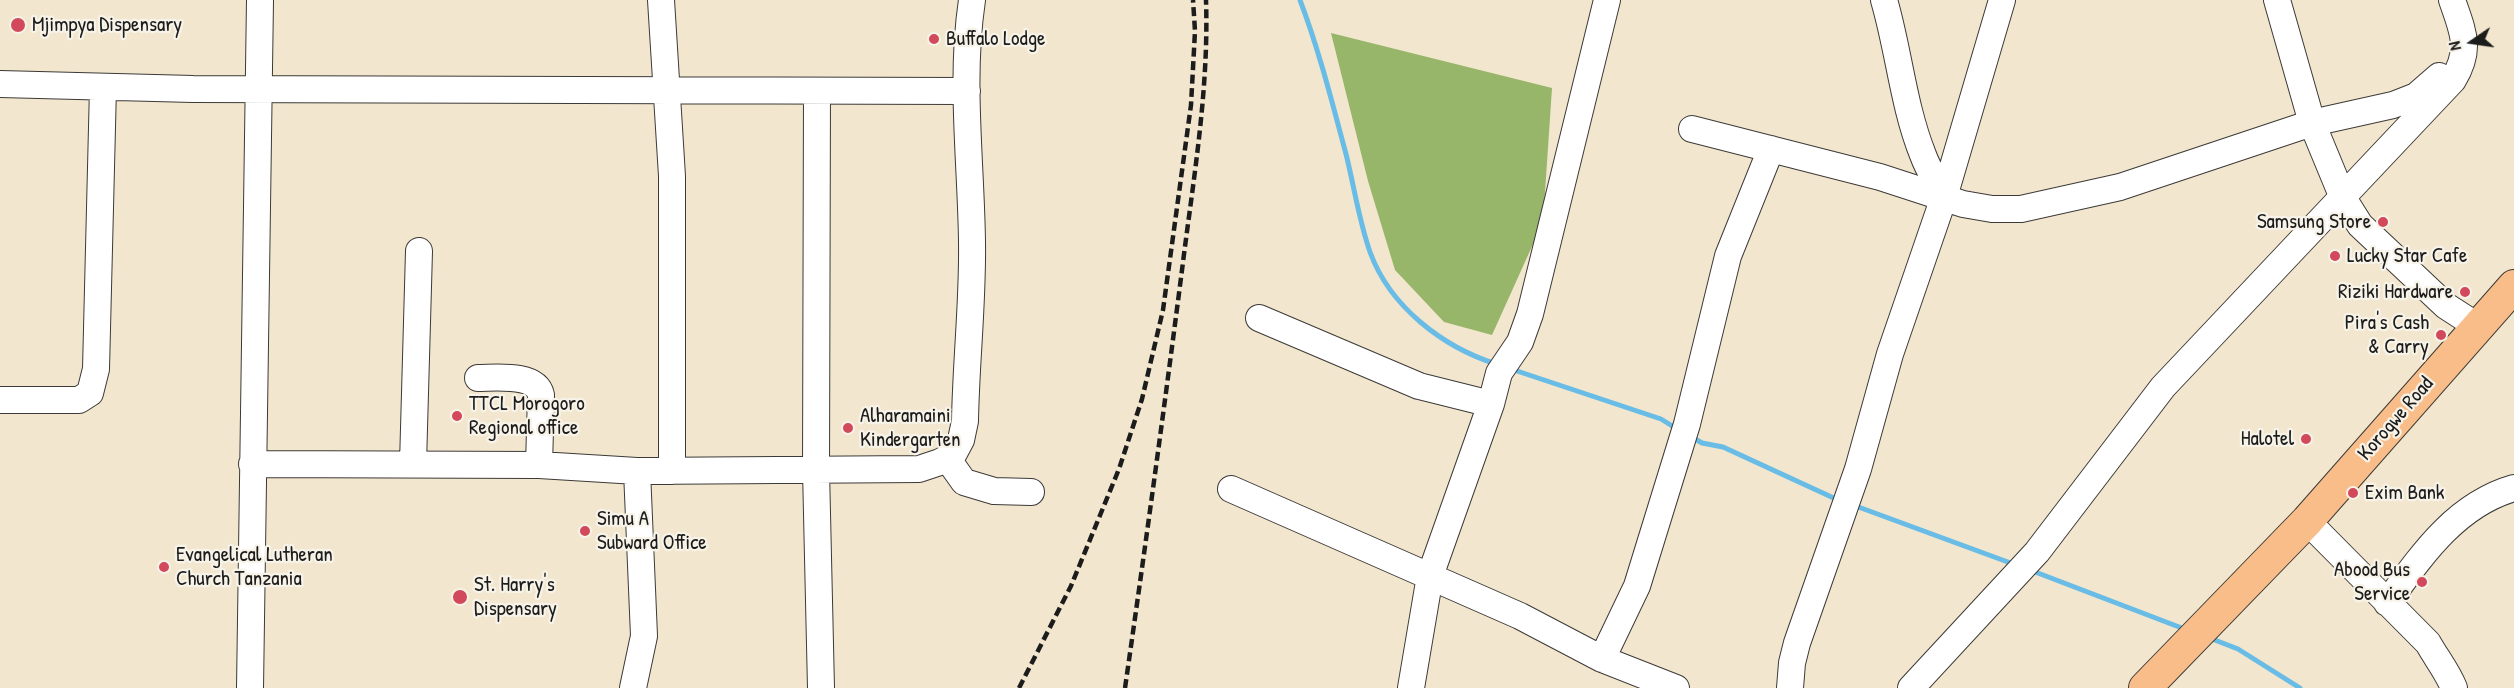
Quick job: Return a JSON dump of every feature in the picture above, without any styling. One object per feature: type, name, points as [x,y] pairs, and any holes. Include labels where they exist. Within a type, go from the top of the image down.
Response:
[{"type":"main road","name":"Korogwe Road","points":[[2145,688],[2307,521],[2514,286]]},
{"type":"street","points":[[250,688],[260,0]]},
{"type":"street","points":[[661,0],[672,176],[672,471]]},
{"type":"street","points":[[252,464],[539,465],[637,471],[919,469],[953,455],[961,440],[965,421],[972,244],[967,91],[968,27],[972,0]]},
{"type":"street","points":[[1412,688],[1430,576],[1491,404],[1499,373],[1520,342],[1533,302],[1607,0]]},
{"type":"street","points":[[1884,0],[1894,36],[1910,115],[1923,156],[1944,197]]},
{"type":"street","points":[[1790,688],[1792,663],[1797,643],[1844,513],[1890,354],[1944,197],[2002,0]]},
{"type":"street","points":[[2277,0],[2312,123],[2343,198],[2360,225],[2446,306],[2477,326]]},
{"type":"street","points":[[1911,688],[2037,552],[2163,387],[2453,80],[2463,59],[2465,39],[2452,0]]},
{"type":"street","points":[[1692,129],[1880,177],[1963,204],[1992,209],[2021,209],[2120,188],[2312,123],[2393,105],[2416,96],[2438,77],[2465,39]]},
{"type":"street","points":[[0,84],[103,87],[629,91],[667,89],[967,91]]},
{"type":"street","points":[[0,400],[79,400],[90,393],[96,369],[103,87]]},
{"type":"street","points":[[817,91],[816,470],[821,688]]},
{"type":"street","points":[[1602,658],[1637,586],[1684,432],[1728,256],[1771,149]]},
{"type":"street","points":[[413,464],[419,251]]},
{"type":"street","points":[[1259,318],[1419,386],[1491,404]]},
{"type":"street","points":[[478,378],[532,382],[539,387],[541,395],[539,465]]},
{"type":"street","points":[[948,458],[964,482],[994,491],[1031,492]]},
{"type":"street","points":[[633,688],[644,636],[637,471]]},
{"type":"street","points":[[2387,603],[2441,532],[2481,502],[2514,488]]},
{"type":"street","points":[[1231,489],[1520,616],[1602,658],[1676,688]]},
{"type":"street","points":[[2307,521],[2428,643],[2441,661],[2454,688]]},
{"type":"green space","points":[[1331,33],[1552,88],[1543,222],[1492,335],[1444,322],[1395,270],[1368,181]]},
{"type":"waterway","points":[[1300,0],[1346,154],[1366,240],[1379,272],[1405,307],[1438,336],[1476,357],[1496,364]]},
{"type":"waterway","points":[[1511,369],[1661,419],[1677,429]]},
{"type":"waterway","points":[[1690,436],[1702,443],[1723,447],[1838,500]]},
{"type":"waterway","points":[[1853,505],[2016,565]]},
{"type":"waterway","points":[[2030,570],[2187,630]]},
{"type":"waterway","points":[[2207,637],[2238,649],[2300,688]]},
{"type":"railway","points":[[1019,688],[1071,586],[1119,469],[1142,399],[1163,310],[1191,105],[1195,31],[1193,0]]},
{"type":"railway","points":[[1125,688],[1199,136],[1205,68],[1206,0]]},
{"type":"place","name":"Mjimpya Dispensary","points":[[18,25]]},
{"type":"place","name":"Buffalo Lodge","points":[[934,39]]},
{"type":"place","name":"Samsung Store","points":[[2383,222]]},
{"type":"place","name":"Lucky Star Cafe","points":[[2335,256]]},
{"type":"place","name":"Riziki Hardware","points":[[2465,292]]},
{"type":"place","name":"Pira's Cash & Carry","points":[[2441,335]]},
{"type":"place","name":"TTCL Morogoro Regional office","points":[[457,416]]},
{"type":"place","name":"Alharamaini Kindergarten","points":[[848,428]]},
{"type":"place","name":"Halotel","points":[[2306,439]]},
{"type":"place","name":"Exim Bank","points":[[2353,493]]},
{"type":"place","name":"Simu A Subward Office","points":[[585,531]]},
{"type":"place","name":"Evangelical Lutheran Church Tanzania","points":[[164,567]]},
{"type":"place","name":"Abood Bus Service","points":[[2422,582]]},
{"type":"place","name":"St. Harry's Dispensary","points":[[460,597]]}]
